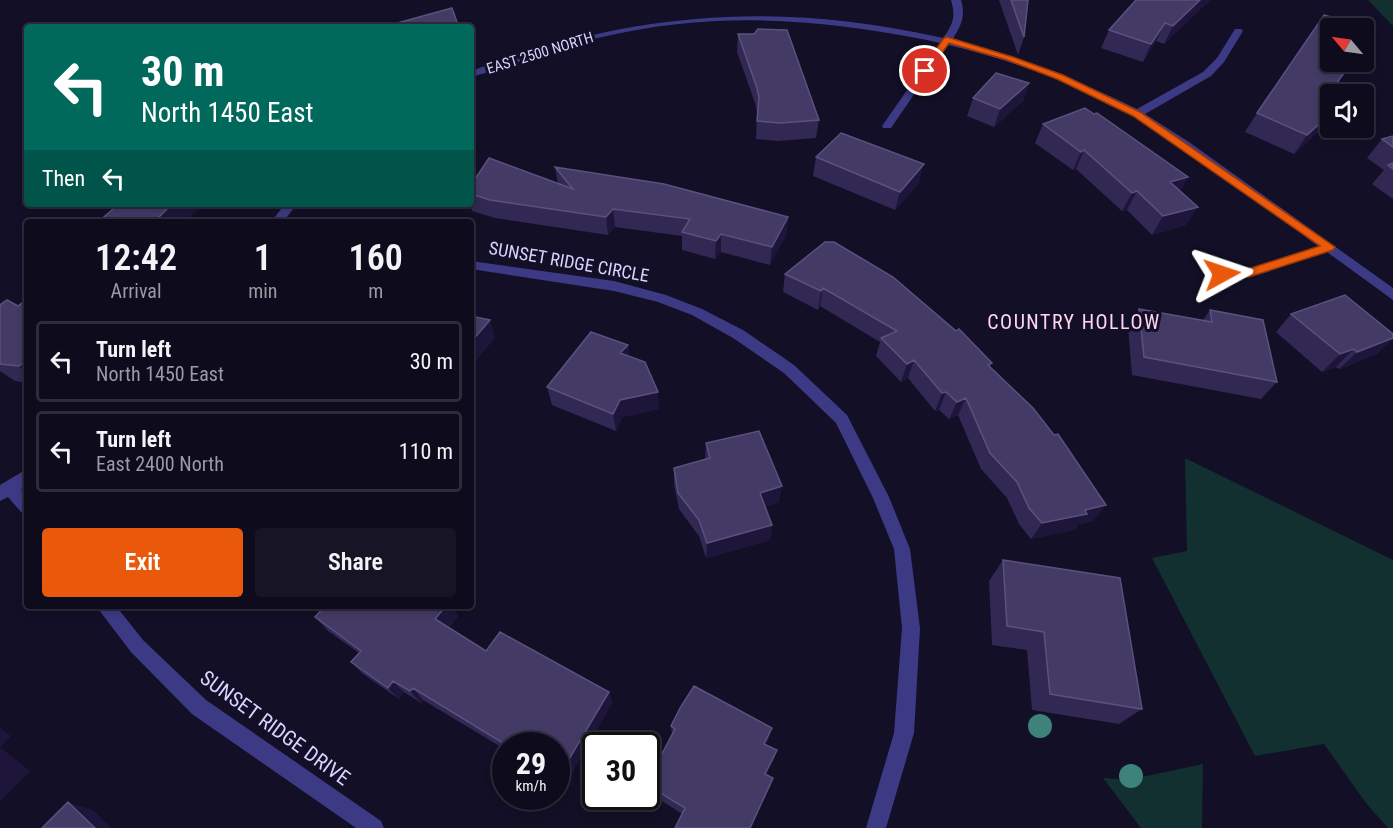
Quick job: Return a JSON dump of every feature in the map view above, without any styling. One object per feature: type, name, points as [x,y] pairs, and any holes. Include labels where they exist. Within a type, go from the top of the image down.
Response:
[{"type":"street","points":[[887,126],[955,28],[960,13],[956,0]]},
{"type":"street","name":"EAST 2500 NORTH","points":[[474,73],[526,54],[610,32],[647,25],[742,16],[851,22],[947,40],[1010,58],[1060,77],[1136,114],[1329,247],[1393,296]]},
{"type":"street","points":[[1136,114],[1207,74],[1221,60],[1238,31]]},
{"type":"street","points":[[279,219],[289,207]]},
{"type":"street","points":[[1222,274],[1249,273],[1329,247]]},
{"type":"street","name":"SUNSET RIDGE CIRCLE","points":[[474,265],[614,286],[661,298],[697,312],[738,334],[789,369],[842,419],[881,497],[902,549],[911,628],[904,733],[876,828]]},
{"type":"street","points":[[24,478],[5,491],[24,505]]},
{"type":"street","name":"SUNSET RIDGE DRIVE","points":[[107,609],[137,646],[199,707],[374,828]]},
{"type":"green space","points":[[1368,0],[1393,0],[1393,26]]},
{"type":"green space","points":[[1185,458],[1393,560],[1393,828],[1388,828],[1366,803],[1324,744],[1255,756],[1152,558],[1187,551]]},
{"type":"green space","points":[[1203,764],[1202,828],[1141,828],[1103,778],[1128,780]]},
{"type":"building","points":[[1011,0],[1028,0],[1024,37]]},
{"type":"building","points":[[1136,0],[1200,0],[1173,26],[1165,23],[1151,44],[1109,30]]},
{"type":"building","points":[[452,8],[457,22],[453,24],[394,24]]},
{"type":"building","points":[[1320,21],[1320,72],[1345,72],[1336,84],[1320,84],[1320,123],[1307,135],[1257,113]]},
{"type":"building","points":[[758,29],[787,30],[819,120],[780,123],[757,121],[759,97],[738,34],[754,34]]},
{"type":"building","points":[[996,73],[1029,83],[1000,109],[973,98]]},
{"type":"building","points":[[1085,108],[1094,114],[1097,113],[1188,177],[1170,182],[1198,207],[1163,216],[1137,191],[1132,193],[1084,150],[1081,152],[1043,124]]},
{"type":"building","points":[[841,133],[924,164],[900,192],[816,157]]},
{"type":"building","points":[[1393,136],[1393,147],[1382,139]]},
{"type":"building","points":[[489,158],[573,189],[555,167],[664,184],[788,217],[772,247],[721,234],[716,241],[682,232],[690,219],[613,209],[606,217],[490,200],[474,195],[474,180]]},
{"type":"building","points":[[116,207],[169,207],[157,219],[102,219]]},
{"type":"building","points":[[825,242],[834,242],[893,277],[956,331],[959,329],[992,363],[988,365],[1033,408],[1054,435],[1058,434],[1106,505],[1085,510],[1087,514],[1042,523],[1029,508],[1017,482],[990,453],[966,398],[957,402],[946,392],[942,393],[914,360],[907,364],[881,338],[897,331],[823,288],[821,291],[785,274]]},
{"type":"building","points":[[1345,295],[1393,334],[1393,338],[1357,352],[1354,349],[1340,354],[1291,314]]},
{"type":"building","points":[[7,300],[18,306],[24,301],[24,362],[19,366],[0,364],[0,305]]},
{"type":"building","points":[[1139,309],[1212,322],[1210,310],[1263,320],[1277,382],[1144,357]]},
{"type":"building","points":[[474,317],[490,320],[474,339]]},
{"type":"building","points":[[591,332],[628,345],[620,353],[645,362],[658,392],[620,400],[613,414],[547,387]]},
{"type":"building","points":[[759,431],[782,486],[760,493],[772,525],[707,543],[699,520],[678,493],[674,468],[710,458],[706,443]]},
{"type":"building","points":[[1003,560],[1120,578],[1142,709],[1050,694],[1044,632],[1007,626]]},
{"type":"building","points":[[322,609],[443,609],[435,619],[486,651],[500,632],[609,692],[585,732],[582,732],[582,737],[570,757],[570,732],[492,732],[492,736],[413,688],[410,691],[393,681],[388,688],[351,662],[361,651],[315,617]]},
{"type":"building","points":[[694,686],[772,728],[764,744],[777,750],[765,774],[773,778],[750,828],[675,828],[685,808],[660,793],[660,757],[675,729],[671,726]]},
{"type":"building","points":[[68,802],[95,828],[42,828]]},
{"type":"district","name":"COUNTRY HOLLOW","points":[[1074,322]]},
{"type":"route","points":[[925,71],[947,40],[1010,58],[1060,77],[1136,114],[1207,160],[1329,247],[1249,273],[1222,274]]}]
